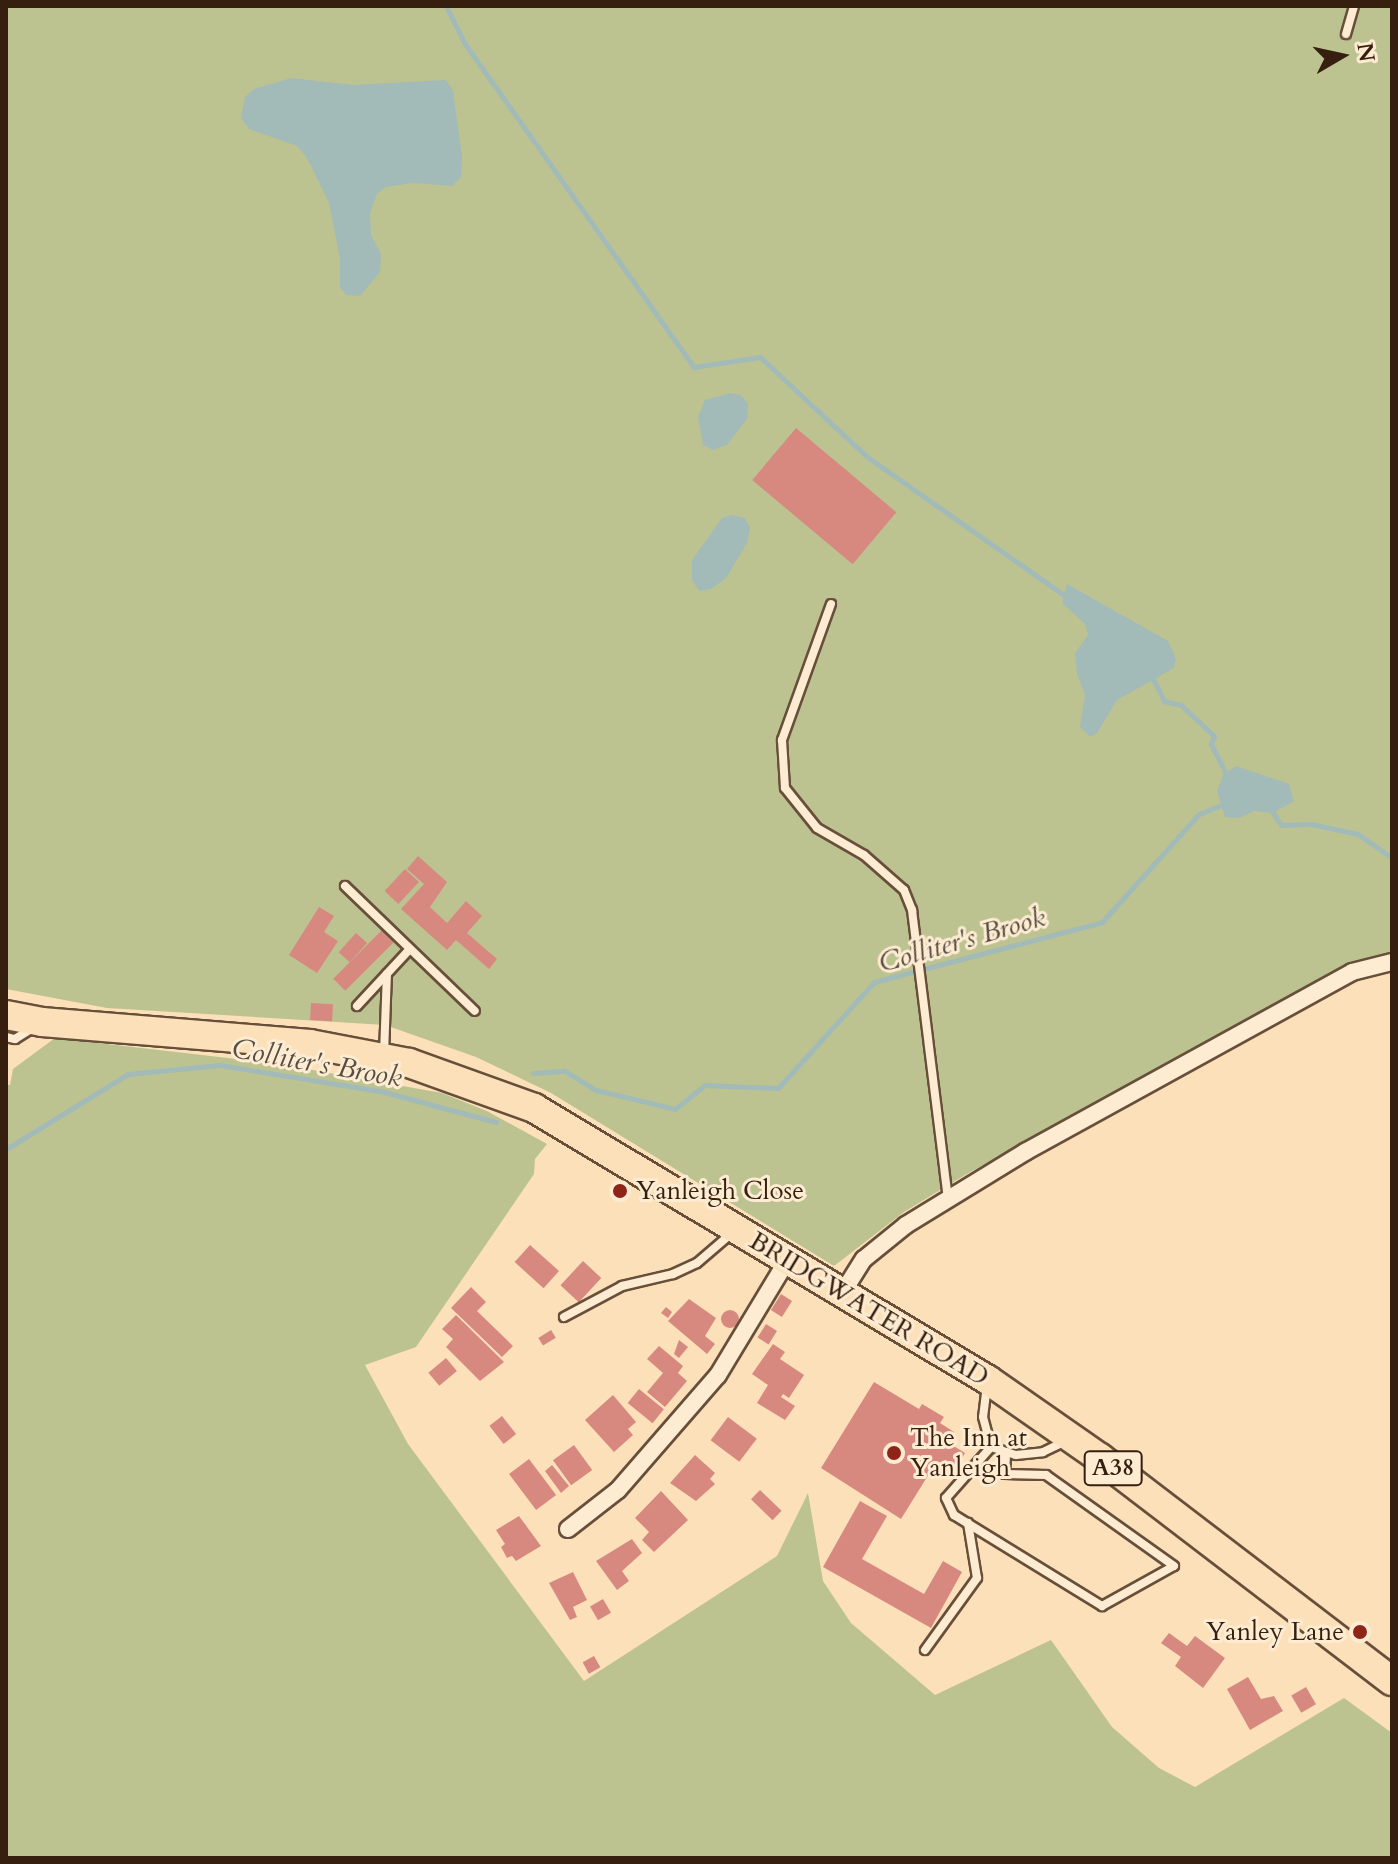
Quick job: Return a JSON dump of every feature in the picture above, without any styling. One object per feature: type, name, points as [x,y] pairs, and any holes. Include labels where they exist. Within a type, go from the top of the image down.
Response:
[{"type":"highway","name":"BRIDGWATER ROAD","points":[[6,1015],[42,1022],[310,1044],[409,1063],[534,1108],[988,1380],[1072,1439],[1392,1681]]},
{"type":"street","points":[[843,1292],[864,1259],[948,1198],[1025,1152],[1352,972],[1392,962]]},
{"type":"street","points":[[568,1529],[618,1490],[718,1375],[788,1259]]},
{"type":"lane","points":[[1346,34],[1354,6]]},
{"type":"lane","points":[[831,604],[782,740],[785,788],[817,828],[864,855],[904,890],[912,910],[948,1198]]},
{"type":"lane","points":[[345,886],[475,1011]]},
{"type":"lane","points":[[357,1006],[409,950]]},
{"type":"lane","points":[[383,1059],[387,974]]},
{"type":"lane","points":[[6,1037],[15,1039],[42,1022]]},
{"type":"lane","points":[[564,1317],[622,1286],[673,1274],[697,1263],[737,1229]]},
{"type":"lane","points":[[988,1380],[983,1417],[991,1447]]},
{"type":"lane","points":[[991,1447],[1016,1455],[1043,1452],[1072,1439]]},
{"type":"lane","points":[[991,1447],[946,1498],[954,1515],[1102,1606],[1174,1566],[1046,1475],[1005,1474],[1006,1452]]},
{"type":"lane","points":[[925,1650],[977,1578],[968,1523]]},
{"type":"green space","points":[[6,6],[1392,6],[1392,952],[1356,961],[965,1175],[904,1212],[834,1266],[551,1093],[476,1057],[385,1025],[107,1008],[6,989]]},
{"type":"green space","points":[[55,1038],[279,1064],[442,1093],[487,1111],[547,1144],[535,1159],[534,1174],[416,1347],[365,1365],[408,1444],[584,1681],[777,1556],[808,1493],[823,1581],[851,1623],[935,1695],[1051,1640],[1112,1727],[1159,1768],[1195,1787],[1344,1698],[1392,1733],[1392,1858],[6,1858],[6,1085],[10,1085],[13,1069]]},
{"type":"water","points":[[291,78],[353,85],[446,80],[453,91],[462,157],[461,177],[452,186],[413,183],[386,187],[377,194],[370,213],[371,235],[381,254],[380,272],[360,296],[346,295],[340,287],[340,259],[329,203],[307,158],[297,146],[249,129],[241,118],[245,97],[254,89]]},
{"type":"water","points":[[730,393],[741,395],[748,404],[747,419],[727,445],[713,450],[703,445],[698,417],[705,400]]},
{"type":"water","points":[[732,515],[745,518],[750,528],[747,543],[726,578],[711,589],[699,591],[692,580],[692,560],[722,518]]},
{"type":"water","points":[[1067,584],[1168,641],[1176,659],[1174,668],[1117,700],[1097,733],[1090,737],[1080,727],[1085,695],[1077,674],[1075,653],[1088,635],[1085,624],[1062,603]]},
{"type":"water","points":[[1236,766],[1289,784],[1294,801],[1273,813],[1254,811],[1239,818],[1225,817],[1217,791],[1223,775]]},
{"type":"building","points":[[796,428],[896,512],[853,564],[752,480]]},
{"type":"building","points":[[418,856],[447,882],[430,907],[447,923],[466,901],[482,916],[467,933],[497,959],[489,969],[456,940],[447,950],[401,909],[424,884],[407,869]]},
{"type":"building","points":[[405,869],[419,882],[398,904],[385,891]]},
{"type":"building","points":[[319,907],[334,916],[324,932],[338,941],[317,973],[289,955]]},
{"type":"building","points":[[382,930],[394,942],[345,991],[333,979]]},
{"type":"building","points":[[356,933],[367,943],[350,962],[339,952]]},
{"type":"building","points":[[311,1003],[333,1004],[332,1021],[310,1020]]},
{"type":"building","points":[[530,1245],[559,1271],[544,1288],[515,1262]]},
{"type":"building","points":[[583,1261],[601,1278],[579,1302],[560,1285]]},
{"type":"building","points":[[471,1287],[486,1302],[477,1311],[513,1346],[502,1357],[451,1308]]},
{"type":"building","points":[[781,1294],[792,1301],[782,1317],[771,1310]]},
{"type":"building","points":[[689,1299],[716,1318],[705,1336],[715,1344],[707,1354],[668,1321]]},
{"type":"building","points":[[666,1307],[672,1312],[668,1318],[661,1313]]},
{"type":"building","points":[[730,1310],[739,1319],[730,1328],[721,1319]]},
{"type":"building","points":[[456,1315],[504,1362],[480,1381],[446,1347],[453,1339],[442,1329]]},
{"type":"building","points":[[766,1324],[777,1331],[769,1344],[758,1338]]},
{"type":"building","points":[[551,1330],[556,1338],[543,1346],[538,1338]]},
{"type":"building","points":[[679,1340],[688,1347],[679,1358],[674,1354]]},
{"type":"building","points":[[773,1344],[785,1352],[780,1359],[804,1375],[789,1398],[783,1394],[781,1397],[795,1406],[785,1420],[757,1403],[768,1385],[752,1374]]},
{"type":"building","points":[[659,1346],[683,1366],[678,1373],[687,1381],[665,1407],[647,1392],[663,1373],[647,1359]]},
{"type":"building","points":[[446,1358],[457,1371],[439,1386],[428,1373]]},
{"type":"building","points":[[874,1382],[919,1409],[922,1404],[944,1417],[940,1423],[954,1432],[947,1442],[965,1453],[954,1472],[937,1461],[901,1519],[821,1468]]},
{"type":"building","points":[[639,1389],[664,1409],[653,1423],[628,1403]]},
{"type":"building","points":[[613,1395],[636,1422],[628,1429],[633,1435],[614,1452],[585,1420]]},
{"type":"building","points":[[502,1416],[516,1434],[504,1444],[489,1426]]},
{"type":"building","points":[[728,1417],[757,1439],[739,1462],[711,1440]]},
{"type":"building","points":[[574,1445],[592,1470],[571,1485],[553,1460]]},
{"type":"building","points":[[695,1455],[715,1473],[710,1479],[715,1484],[696,1501],[670,1483]]},
{"type":"building","points":[[529,1459],[556,1495],[536,1510],[509,1474]]},
{"type":"building","points":[[552,1465],[569,1486],[561,1493],[545,1471]]},
{"type":"building","points":[[760,1490],[782,1511],[773,1520],[751,1499]]},
{"type":"building","points":[[661,1491],[688,1520],[654,1552],[642,1540],[649,1532],[635,1518]]},
{"type":"building","points":[[860,1501],[887,1516],[862,1559],[924,1594],[943,1561],[962,1572],[931,1628],[823,1567]]},
{"type":"building","points":[[519,1516],[541,1546],[516,1561],[512,1556],[507,1558],[501,1547],[505,1544],[496,1530]]},
{"type":"building","points":[[632,1539],[642,1553],[622,1571],[629,1581],[617,1590],[596,1561]]},
{"type":"building","points":[[573,1572],[587,1600],[573,1607],[577,1617],[570,1620],[549,1583]]},
{"type":"building","points":[[603,1599],[611,1613],[598,1620],[590,1607]]},
{"type":"building","points":[[1169,1633],[1187,1646],[1195,1636],[1225,1658],[1203,1688],[1175,1666],[1181,1657],[1161,1643]]},
{"type":"building","points":[[594,1656],[600,1667],[589,1674],[583,1662]]},
{"type":"building","points":[[1248,1677],[1261,1699],[1274,1696],[1283,1711],[1250,1730],[1227,1689]]},
{"type":"building","points":[[1306,1687],[1316,1704],[1301,1713],[1291,1696]]},
{"type":"waterway","points":[[446,6],[465,44],[694,367],[760,357],[866,456],[1064,595]]},
{"type":"waterway","points":[[1153,679],[1164,701],[1181,705],[1214,736],[1211,744],[1226,773]]},
{"type":"waterway","name":"Colliter's Brook","points":[[533,1073],[565,1071],[596,1090],[675,1109],[705,1085],[778,1088],[874,982],[1102,922],[1199,814],[1219,806]]},
{"type":"waterway","name":"Colliter's Brook","points":[[1273,813],[1281,825],[1311,824],[1358,834],[1392,858]]},
{"type":"waterway","name":"Colliter's Brook","points":[[6,1149],[128,1074],[220,1065],[384,1092],[496,1122]]},
{"type":"place","name":"Yanleigh Close","points":[[620,1191]]},
{"type":"place","name":"The Inn at Yanleigh","points":[[894,1453]]},
{"type":"place","name":"Yanley Lane","points":[[1360,1632]]}]
